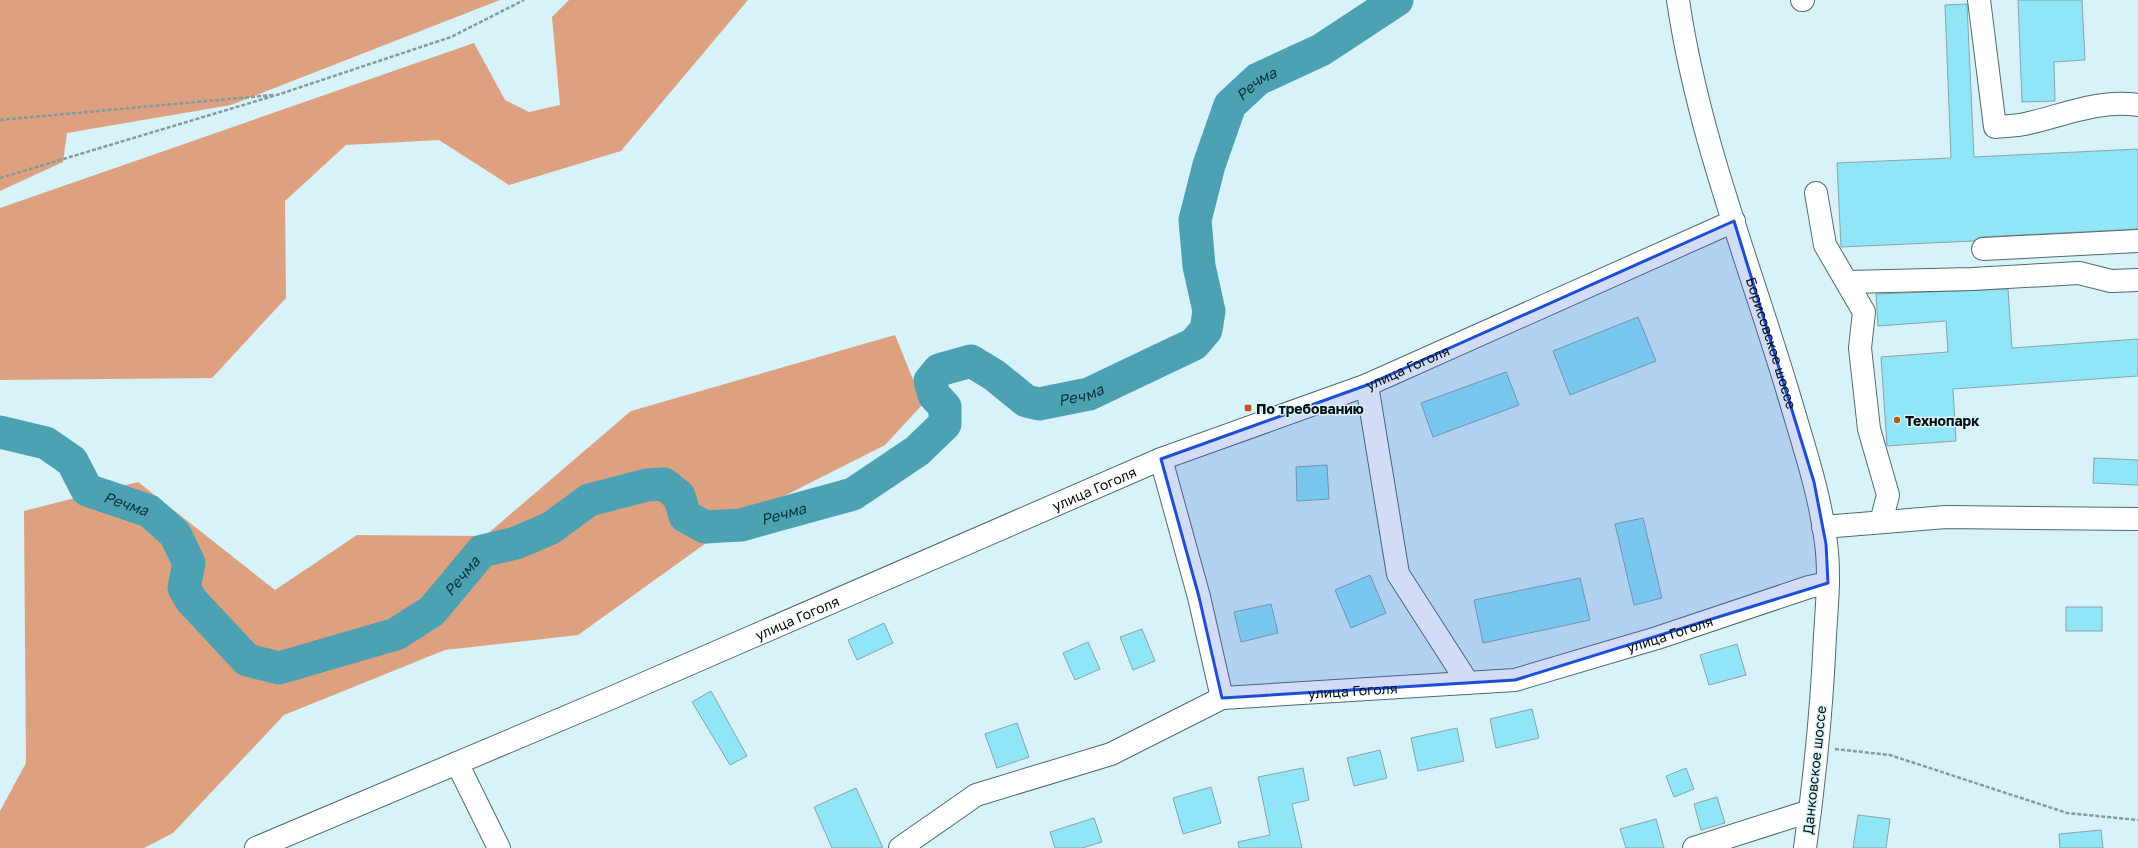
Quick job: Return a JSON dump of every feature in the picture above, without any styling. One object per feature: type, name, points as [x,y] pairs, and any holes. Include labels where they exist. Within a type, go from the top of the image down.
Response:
[{"type":"street","name":"Борисовское шоссе","points":[[1678,0],[1690,69],[1716,167],[1775,347],[1814,482],[1824,527],[1828,583],[1822,692]]},
{"type":"street","points":[[1979,0],[1995,127],[2027,124],[2121,102],[2138,105]]},
{"type":"street","points":[[1816,193],[1825,245],[1848,282],[1864,312],[1860,348],[1870,429],[1888,495],[1881,522]]},
{"type":"street","name":"улица Гоголя","points":[[256,848],[1161,460],[1367,385],[1734,221]]},
{"type":"street","points":[[1983,249],[2138,241]]},
{"type":"street","points":[[1848,282],[1972,279],[2079,273],[2111,281],[2138,280]]},
{"type":"street","points":[[1367,385],[1398,574],[1468,683]]},
{"type":"street","points":[[1161,460],[1199,597],[1222,698]]},
{"type":"street","points":[[1824,527],[1946,517],[2138,519]]},
{"type":"street","name":"улица Гоголя","points":[[900,848],[976,795],[1111,754],[1222,698],[1515,680],[1657,638],[1809,587],[1828,583]]},
{"type":"street","name":"Данковское шоссе","points":[[1805,848],[1822,692]]},
{"type":"street","points":[[457,763],[499,848]]},
{"type":"street","points":[[1694,848],[1810,811]]},
{"type":"path","points":[[0,178],[280,94],[451,38],[524,0]]},
{"type":"path","points":[[0,120],[280,94]]},
{"type":"path","points":[[1817,748],[1890,755],[2067,813],[2138,820]]},
{"type":"highlighted area","points":[[1734,221],[1814,482],[1826,544],[1828,583],[1515,680],[1222,698],[1199,597],[1161,459],[1367,385]]},
{"type":"shaded area","points":[[0,0],[500,0],[231,105],[67,133],[63,162],[0,191]]},
{"type":"shaded area","points":[[569,0],[748,0],[621,151],[509,185],[439,140],[346,145],[285,201],[286,298],[212,378],[0,380],[0,208],[474,43],[505,100],[529,112],[560,105],[552,17]]},
{"type":"shaded area","points":[[895,335],[923,404],[885,445],[741,518],[578,635],[445,650],[284,715],[173,833],[144,848],[0,848],[0,811],[26,763],[24,511],[138,482],[275,590],[357,535],[485,536],[631,411]]},
{"type":"building","points":[[2018,0],[2082,0],[2085,60],[2054,62],[2055,101],[2022,102]]},
{"type":"building","points":[[1967,4],[1974,157],[2138,149],[2138,229],[1982,237],[1974,241],[1841,247],[1837,163],[1951,158],[1945,5]]},
{"type":"building","points":[[2008,289],[2012,348],[2138,339],[2138,376],[1953,389],[1956,441],[1887,446],[1881,357],[1948,352],[1946,321],[1878,326],[1876,294]]},
{"type":"building","points":[[1638,317],[1656,361],[1570,395],[1553,351]]},
{"type":"building","points":[[1506,372],[1519,405],[1433,437],[1421,403]]},
{"type":"building","points":[[2094,458],[2138,460],[2138,485],[2093,483]]},
{"type":"building","points":[[1327,465],[1329,499],[1297,501],[1296,467]]},
{"type":"building","points":[[1643,518],[1662,598],[1634,605],[1615,524]]},
{"type":"building","points":[[1370,575],[1386,613],[1351,628],[1335,590]]},
{"type":"building","points":[[1580,578],[1590,620],[1483,643],[1474,600]]},
{"type":"building","points":[[1271,604],[1278,633],[1241,642],[1234,612]]},
{"type":"building","points":[[2066,607],[2102,607],[2102,631],[2066,631]]},
{"type":"building","points":[[884,623],[893,643],[857,660],[848,640]]},
{"type":"building","points":[[1142,629],[1155,661],[1133,670],[1120,637]]},
{"type":"building","points":[[1088,642],[1100,669],[1075,680],[1063,653]]},
{"type":"building","points":[[1737,644],[1746,675],[1709,685],[1700,655]]},
{"type":"building","points":[[711,691],[747,756],[730,765],[692,702]]},
{"type":"building","points":[[1532,709],[1539,738],[1496,748],[1490,719]]},
{"type":"building","points":[[1017,723],[1029,757],[997,768],[985,734]]},
{"type":"building","points":[[1457,728],[1464,761],[1418,771],[1411,738]]},
{"type":"building","points":[[1380,750],[1387,778],[1354,786],[1347,758]]},
{"type":"building","points":[[1303,768],[1309,800],[1292,804],[1302,848],[1239,848],[1238,842],[1270,835],[1258,777]]},
{"type":"building","points":[[1686,768],[1694,789],[1674,797],[1666,776]]},
{"type":"building","points":[[1211,787],[1221,823],[1183,834],[1173,798]]},
{"type":"building","points":[[856,788],[883,848],[832,848],[814,807]]},
{"type":"building","points":[[1717,797],[1725,823],[1701,830],[1694,804]]},
{"type":"building","points":[[1858,815],[1890,819],[1886,848],[1853,848]]},
{"type":"building","points":[[1094,818],[1102,842],[1082,848],[1055,848],[1050,832]]},
{"type":"building","points":[[1656,819],[1664,848],[1626,848],[1620,829]]},
{"type":"building","points":[[2101,830],[2103,848],[2060,848],[2059,834]]},
{"type":"waterway","name":"Речма","points":[[0,432],[46,443],[72,461],[87,490],[149,511],[175,534],[189,563],[184,588],[191,600],[247,660],[279,668],[396,634],[432,611],[482,551],[516,543],[551,528],[589,500],[647,485],[664,484],[679,496],[685,516],[705,527],[741,525],[853,494],[917,451],[945,424],[945,407],[934,395],[930,381],[939,370],[971,361],[994,375],[1026,401],[1039,404],[1089,394],[1194,344],[1206,330],[1209,311],[1199,266],[1195,220],[1209,165],[1230,105],[1258,79],[1321,50],[1397,0]]},
{"type":"place","name":"По требованию","points":[[1248,408]]},
{"type":"place","name":"Технопарк","points":[[1897,420]]}]
